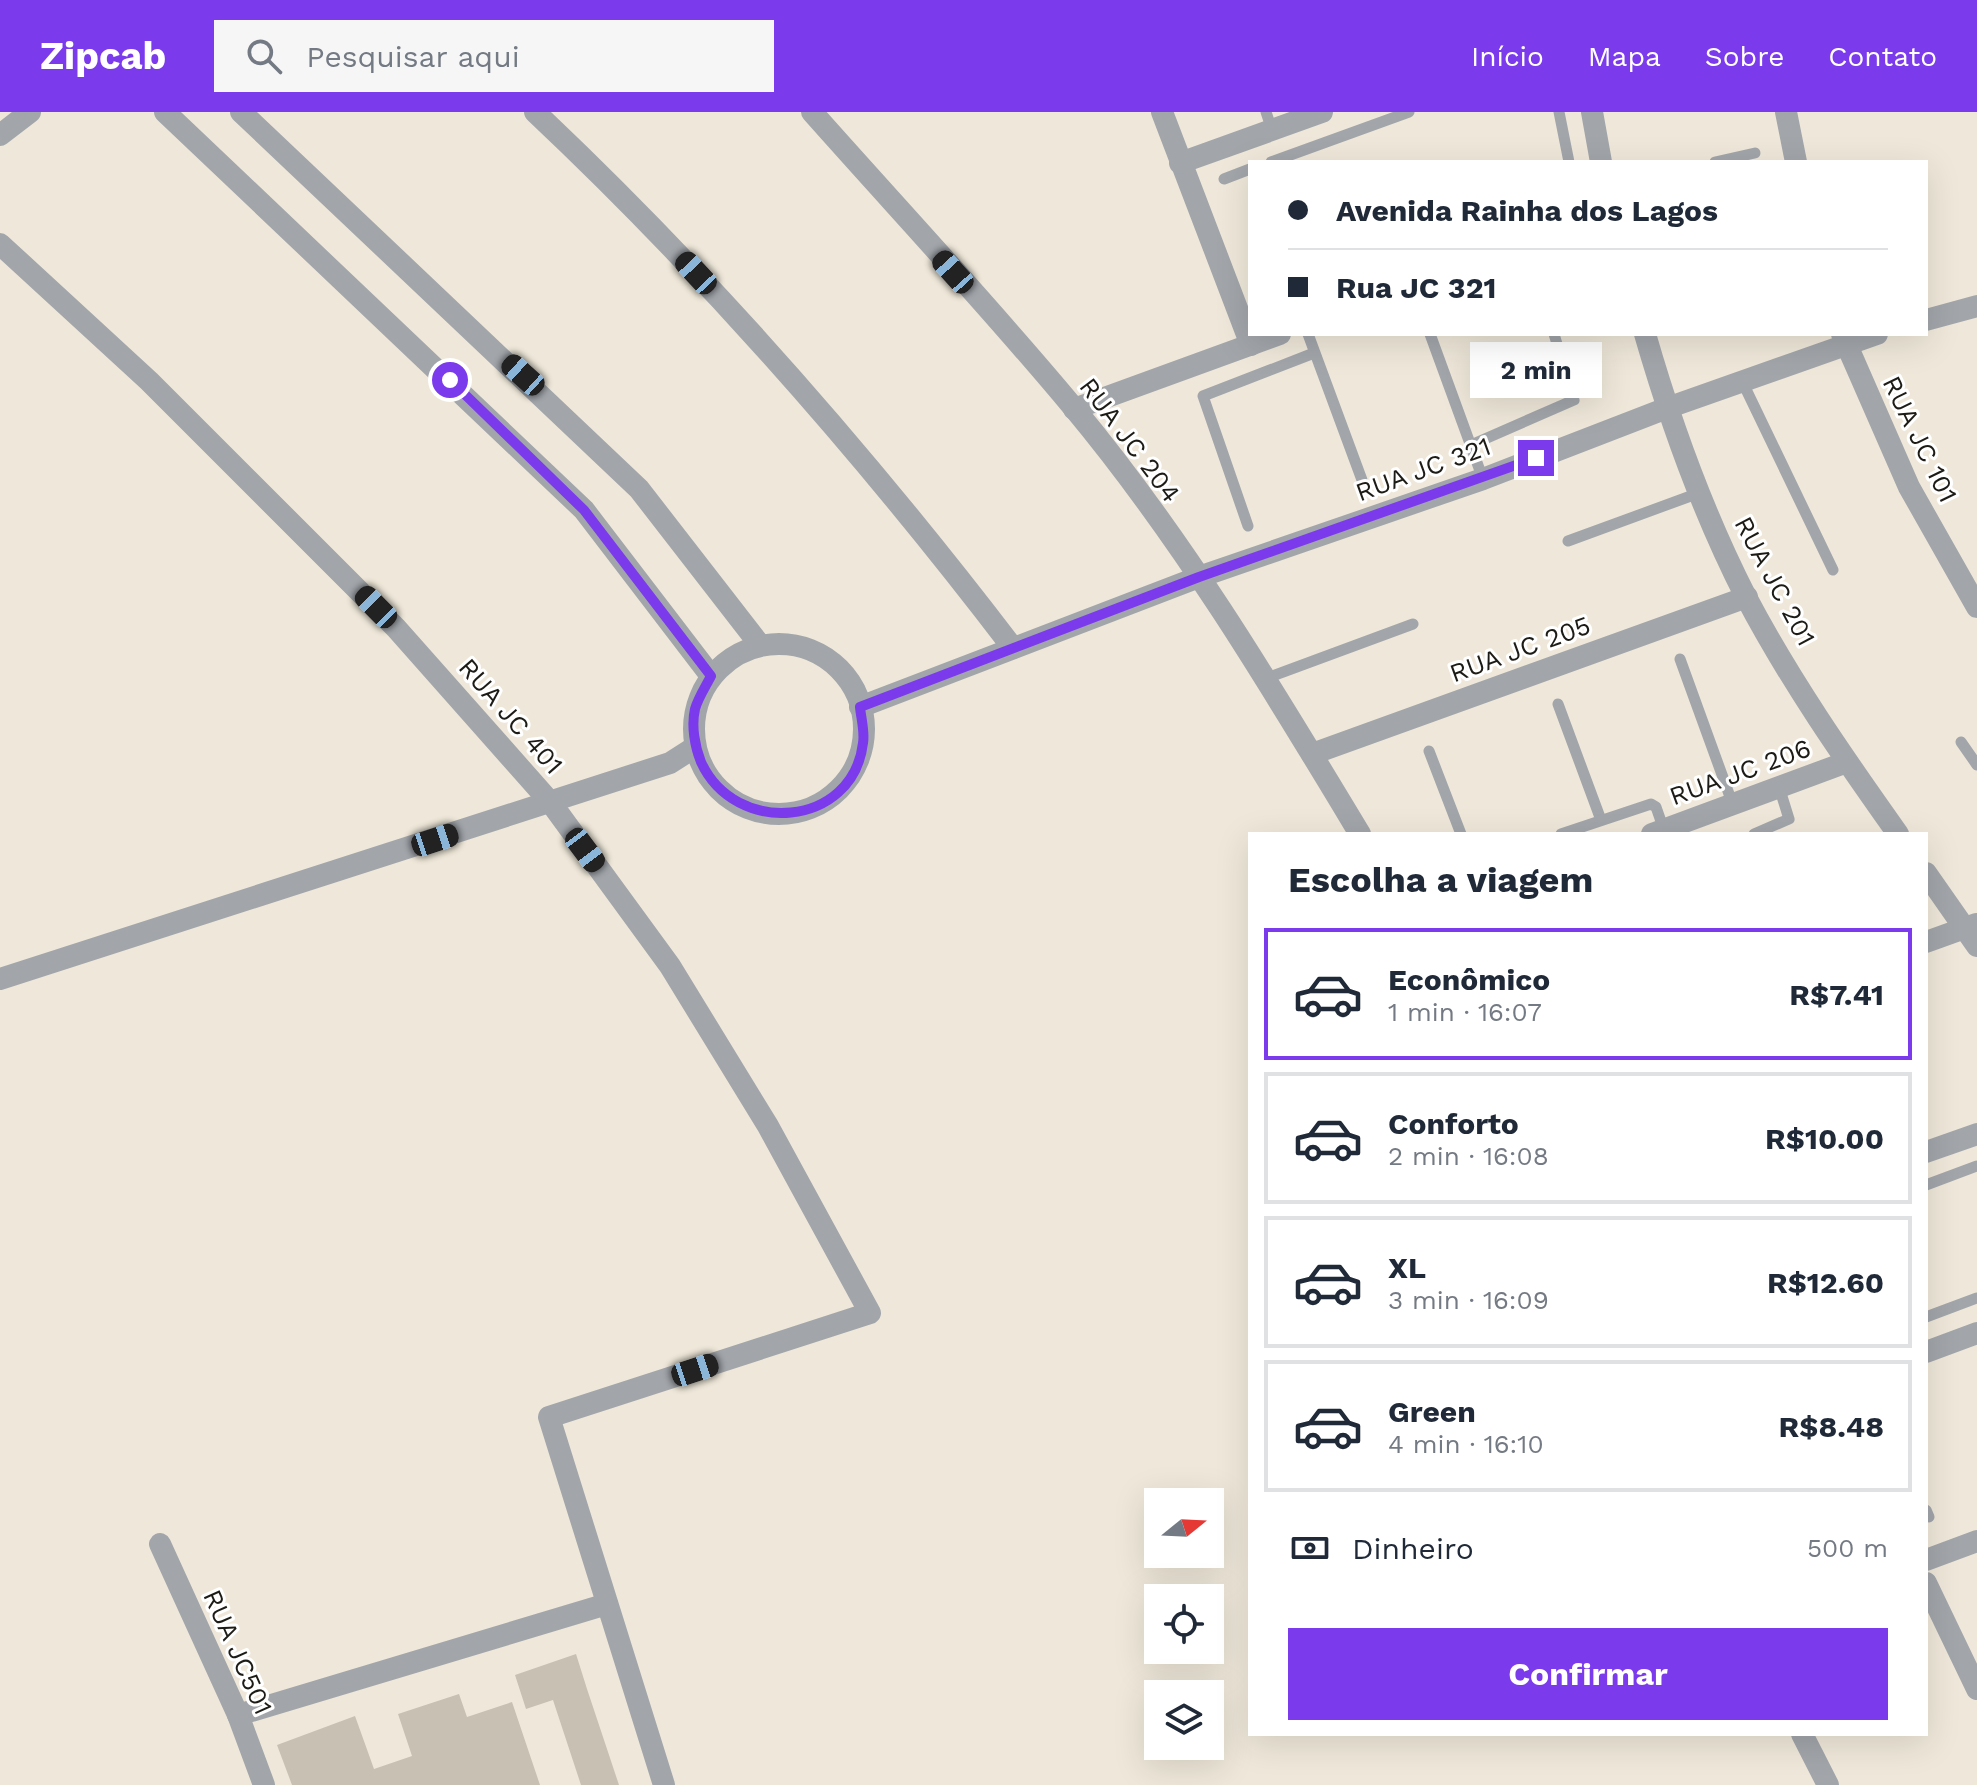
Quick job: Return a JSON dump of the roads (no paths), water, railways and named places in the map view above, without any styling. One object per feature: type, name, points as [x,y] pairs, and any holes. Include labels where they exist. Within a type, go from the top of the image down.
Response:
[{"type":"street","points":[[0,135],[30,112]]},
{"type":"street","points":[[165,112],[584,510],[711,676]]},
{"type":"street","points":[[241,112],[639,489],[760,645]]},
{"type":"street","points":[[535,112],[602,175],[752,332],[889,490],[1013,648]]},
{"type":"street","name":"RUA JC 204","points":[[812,112],[1074,409],[1199,577],[1267,678],[1359,832]]},
{"type":"street","points":[[1162,112],[1251,345]]},
{"type":"street","points":[[1180,163],[1269,121],[1322,112]]},
{"type":"street","points":[[1592,112],[1601,160]]},
{"type":"street","points":[[1786,112],[1796,160]]},
{"type":"street","name":"RUA JC 401","points":[[0,244],[149,381],[396,628],[551,803],[670,966],[768,1126],[870,1313],[549,1417],[607,1604]]},
{"type":"street","points":[[1928,319],[1977,306]]},
{"type":"street","points":[[1074,409],[1275,336]]},
{"type":"street","name":"RUA JC 201","points":[[1646,336],[1667,408],[1699,493],[1747,597],[1847,762],[1897,832]]},
{"type":"street","name":"RUA JC 321","points":[[860,707],[1199,577],[1483,479],[1742,381],[1843,338]]},
{"type":"street","name":"RUA JC 101","points":[[1843,338],[1909,487],[1977,607]]},
{"type":"street","name":"RUA JC 205","points":[[1312,754],[1747,597]]},
{"type":"street","points":[[793,644],[824,657],[849,680],[860,707],[863,744],[851,775],[833,796],[810,810],[773,815],[738,805],[710,780],[695,747],[695,709],[711,676],[733,656],[760,645],[793,644]]},
{"type":"street","points":[[0,979],[551,803],[670,763],[695,747]]},
{"type":"street","name":"RUA JC 206","points":[[1658,832],[1780,790],[1847,762]]},
{"type":"street","points":[[1928,876],[1973,933],[1928,942]]},
{"type":"street","points":[[1928,1151],[1977,1134]]},
{"type":"street","points":[[1928,1351],[1977,1333]]},
{"type":"street","points":[[1928,1559],[1977,1541]]},
{"type":"street","name":"RUA JC501","points":[[160,1544],[238,1715],[264,1785]]},
{"type":"street","points":[[1928,1587],[1977,1689]]},
{"type":"street","points":[[238,1715],[607,1604],[664,1785]]},
{"type":"street","points":[[1803,1736],[1828,1785]]},
{"type":"lane","points":[[1277,160],[1409,112]]},
{"type":"lane","points":[[1559,112],[1569,160]]},
{"type":"lane","points":[[1724,160],[1755,153]]},
{"type":"lane","points":[[1224,179],[1248,170]]},
{"type":"lane","points":[[1309,336],[1362,480]]},
{"type":"lane","points":[[1431,336],[1483,479]]},
{"type":"lane","points":[[1471,445],[1574,400],[1555,336]]},
{"type":"lane","points":[[1248,526],[1203,396],[1314,353]]},
{"type":"lane","points":[[1742,381],[1833,570]]},
{"type":"lane","points":[[1568,541],[1699,493]]},
{"type":"lane","points":[[1267,678],[1413,624]]},
{"type":"lane","points":[[1680,659],[1733,806]]},
{"type":"lane","points":[[1558,704],[1601,820]]},
{"type":"lane","points":[[1961,742],[1977,765]]},
{"type":"lane","points":[[1429,751],[1460,832]]},
{"type":"lane","points":[[1759,832],[1789,819],[1780,790]]},
{"type":"lane","points":[[1567,832],[1654,804],[1658,832]]},
{"type":"lane","points":[[1928,1184],[1977,1166]]},
{"type":"lane","points":[[1928,1316],[1977,1298]]}]
